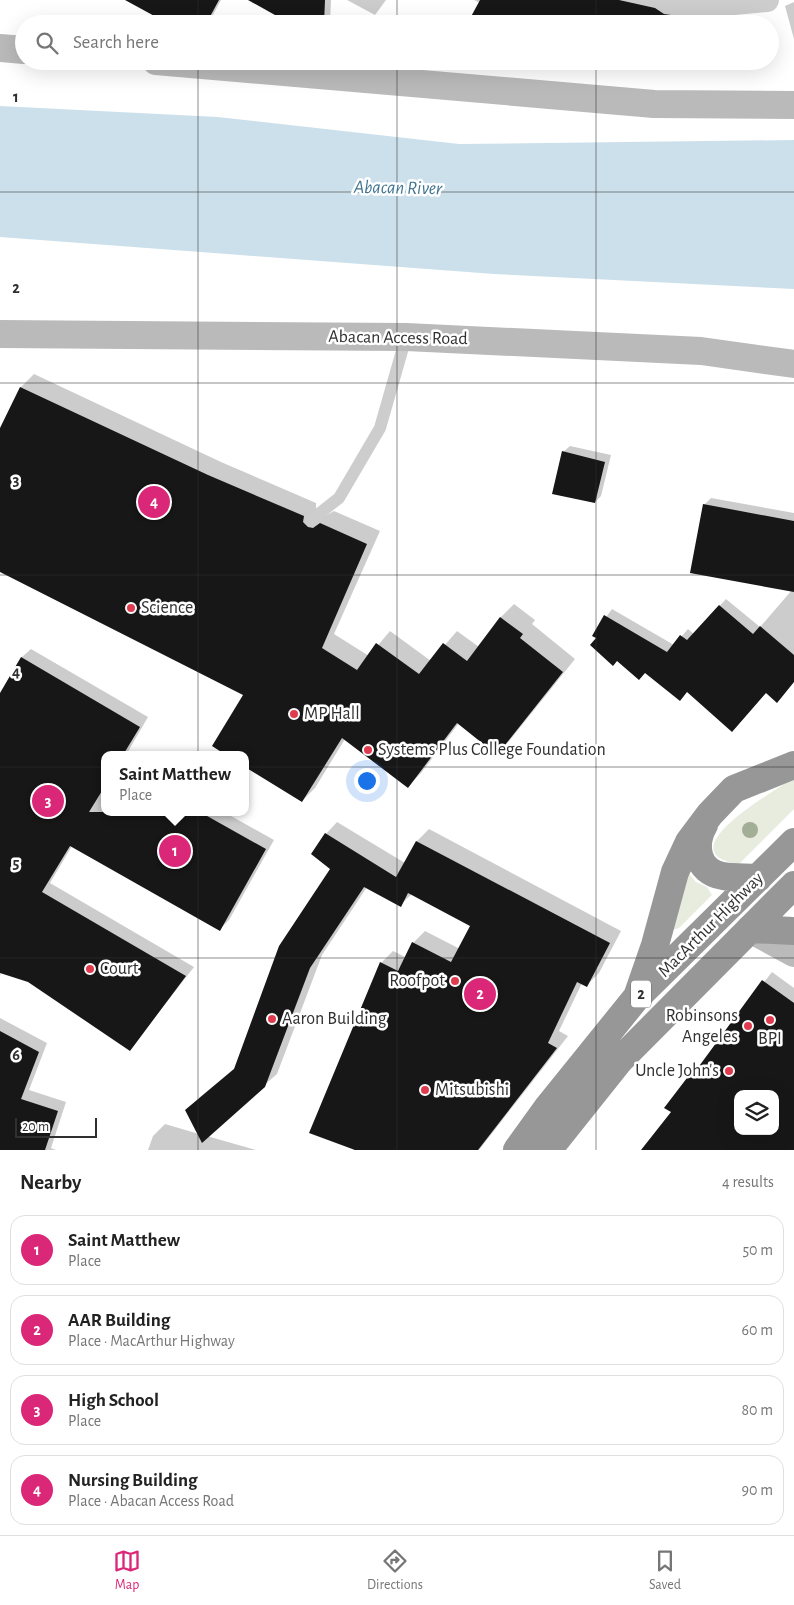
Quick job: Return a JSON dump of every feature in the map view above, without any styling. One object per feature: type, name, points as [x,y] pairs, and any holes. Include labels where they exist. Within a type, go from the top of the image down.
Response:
[{"type":"highway","points":[[636,998],[681,855],[710,814],[734,789],[794,764]]},
{"type":"highway","points":[[710,814],[700,832],[697,849],[704,867],[714,874],[724,877],[758,878]]},
{"type":"highway","name":"MacArthur Highway","points":[[517,1150],[554,1100],[636,998],[788,847]]},
{"type":"highway","name":"MacArthur Highway","points":[[548,1150],[618,1061],[794,885]]},
{"type":"highway","points":[[750,929],[794,931]]},
{"type":"street","points":[[666,0],[702,6],[767,0]]},
{"type":"street","points":[[0,48],[15,49]]},
{"type":"street","points":[[260,70],[654,104],[794,105]]},
{"type":"street","name":"Abacan Access Road","points":[[0,334],[406,337],[701,351],[794,364]]},
{"type":"street","points":[[750,929],[794,953]]},
{"type":"lane","points":[[311,520],[339,498],[380,428],[406,337]]},
{"type":"shaded area","points":[[794,778],[794,809],[739,864],[719,858],[713,848],[719,835],[732,821]]},
{"type":"shaded area","points":[[687,871],[696,882],[707,887],[712,895],[679,928],[673,930],[671,929]]},
{"type":"water","name":"Abacan River","points":[[0,106],[218,117],[459,144],[794,140],[794,289],[494,274],[0,237]]},
{"type":"building","points":[[125,0],[219,0],[211,15],[152,15]]},
{"type":"building","points":[[248,0],[325,0],[324,15],[275,15]]},
{"type":"building","points":[[480,0],[619,0],[655,8],[664,14],[671,15],[472,15]]},
{"type":"building","points":[[20,387],[208,475],[304,516],[303,522],[308,527],[313,528],[320,523],[367,544],[322,648],[357,670],[376,643],[419,674],[443,643],[467,661],[500,617],[523,634],[520,638],[563,672],[497,755],[457,723],[408,788],[342,738],[302,802],[249,769],[249,751],[220,751],[212,746],[243,695],[0,572],[0,428]]},
{"type":"building","points":[[562,451],[605,462],[595,503],[552,494]]},
{"type":"building","points":[[703,504],[794,521],[794,592],[690,573]]},
{"type":"building","points":[[719,605],[753,634],[760,626],[794,655],[794,682],[777,703],[766,693],[732,732],[687,692],[680,701],[645,673],[639,680],[617,661],[613,666],[590,645],[596,638],[592,636],[604,615],[667,652],[680,635],[687,640]]},
{"type":"building","points":[[21,657],[140,727],[125,751],[101,751],[101,792],[89,812],[101,812],[101,816],[207,816],[266,849],[220,931],[70,846],[42,892],[186,976],[130,1051],[28,982],[0,973],[0,693]]},
{"type":"building","points":[[325,833],[396,877],[416,841],[610,943],[587,987],[577,982],[548,1043],[557,1048],[478,1150],[355,1150],[309,1133],[380,962],[398,971],[412,942],[451,962],[470,926],[408,893],[401,907],[364,887],[310,968],[265,1087],[202,1143],[185,1110],[234,1069],[279,946],[330,869],[311,854]]},
{"type":"building","name":"Robinsons Angeles","points":[[762,980],[794,1003],[794,1150],[641,1150],[671,1112],[664,1108],[690,1074],[692,1076]]},
{"type":"building","points":[[0,1031],[39,1052],[21,1099],[58,1111],[45,1150],[0,1150]]},
{"type":"place","name":"Nursing Building","points":[[154,502]]},
{"type":"place","name":"Science","points":[[131,608]]},
{"type":"place","name":"MP Hall","points":[[294,714]]},
{"type":"place","name":"Systems Plus College Foundation","points":[[368,750]]},
{"type":"place","name":"High School","points":[[48,801]]},
{"type":"place","name":"Saint Matthew","points":[[175,851]]},
{"type":"place","name":"Court","points":[[90,969]]},
{"type":"place","name":"Roofpot","points":[[455,981]]},
{"type":"place","name":"AAR Building","points":[[480,994]]},
{"type":"place","name":"Aaron Building","points":[[272,1019]]},
{"type":"place","name":"BPI","points":[[770,1020]]},
{"type":"place","name":"Robinsons Angeles","points":[[748,1026]]},
{"type":"place","name":"Uncle John's","points":[[729,1071]]},
{"type":"place","name":"Mitsubishi","points":[[425,1090]]}]
